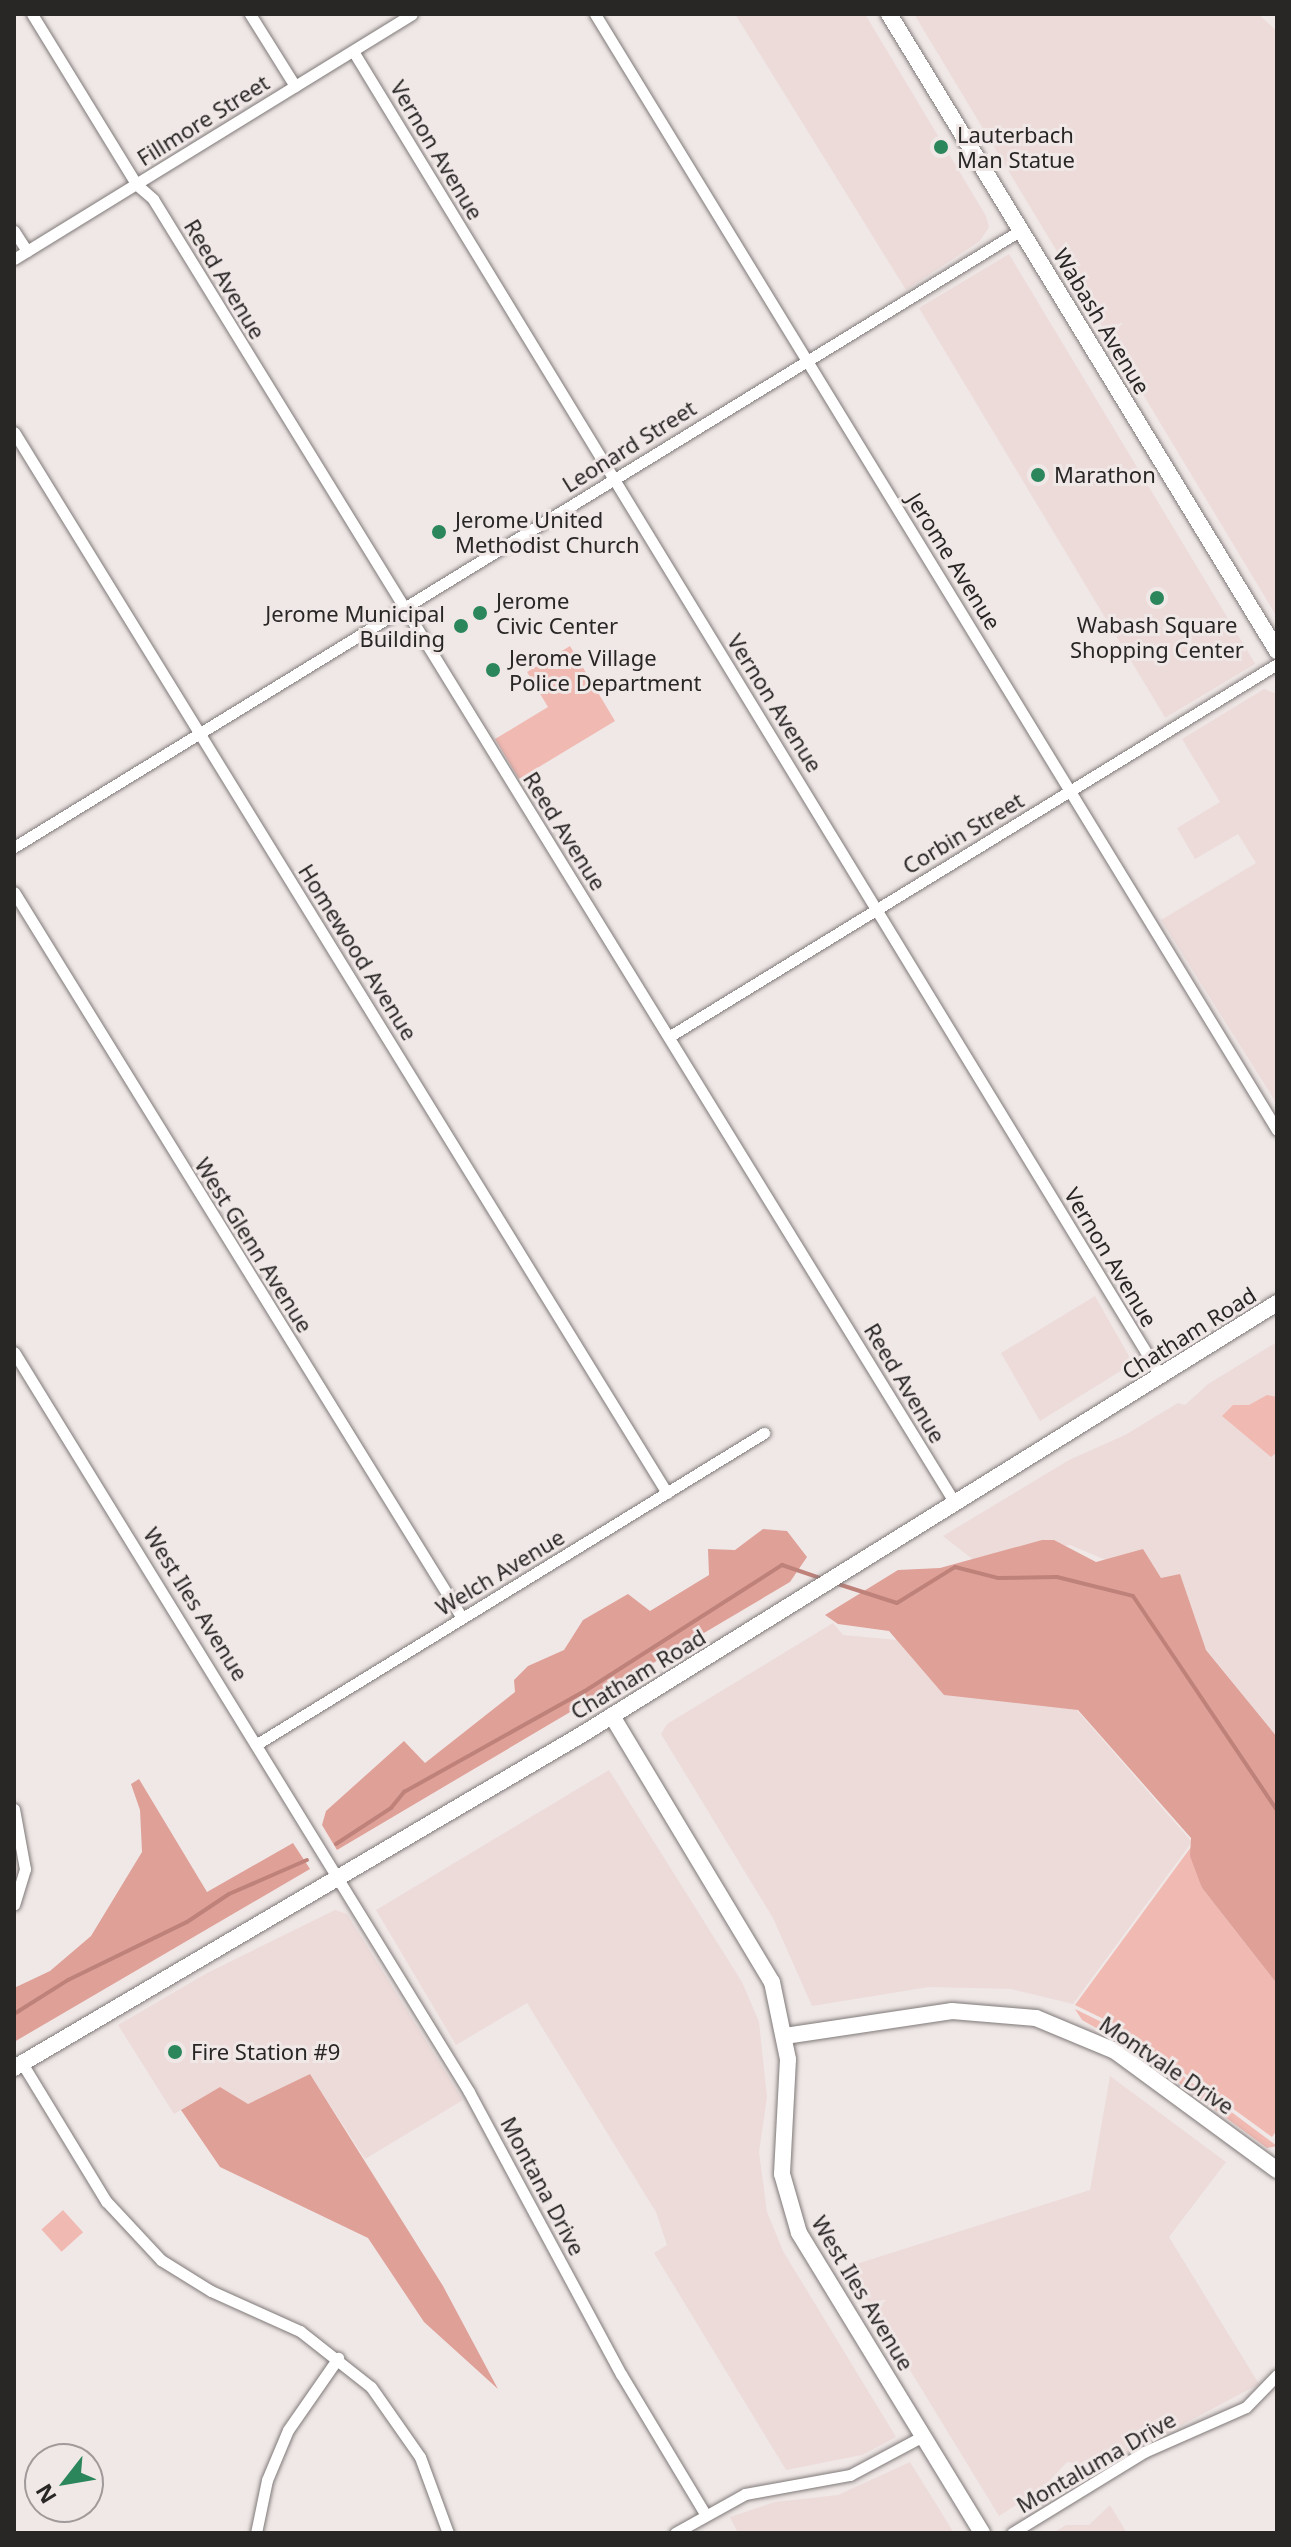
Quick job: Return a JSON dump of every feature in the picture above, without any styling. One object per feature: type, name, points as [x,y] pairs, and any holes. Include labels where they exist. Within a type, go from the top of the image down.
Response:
[{"type":"main road","name":"Wabash Avenue","points":[[889,14],[1277,651]]},
{"type":"main road","name":"Chatham Road","points":[[18,2066],[339,1881],[612,1716],[1277,1303]]},
{"type":"main road","name":"West Iles Avenue","points":[[612,1716],[758,1954],[782,2011],[785,2036],[782,2174],[790,2210],[809,2250],[982,2533]]},
{"type":"main road","name":"Montvale Drive","points":[[785,2036],[952,2011],[1036,2018],[1115,2051],[1277,2170]]},
{"type":"street","name":"Reed Avenue","points":[[32,14],[136,184],[153,199],[955,1503]]},
{"type":"street","points":[[250,14],[295,86]]},
{"type":"street","name":"Fillmore Street","points":[[14,259],[412,14]]},
{"type":"street","name":"Jerome Avenue","points":[[595,14],[1277,1130]]},
{"type":"street","name":"Vernon Avenue","points":[[353,51],[1161,1377]]},
{"type":"street","name":"Leonard Street","points":[[14,847],[1021,230]]},
{"type":"street","points":[[14,231],[27,251]]},
{"type":"street","name":"Homewood Avenue","points":[[14,432],[667,1493]]},
{"type":"street","name":"Corbin Street","points":[[670,1036],[1277,664]]},
{"type":"street","name":"West Glenn Avenue","points":[[14,892],[462,1618]]},
{"type":"street","name":"West Iles Avenue","points":[[14,1352],[339,1881]]},
{"type":"street","name":"Welch Avenue","points":[[257,1744],[764,1433]]},
{"type":"street","points":[[14,1809],[25,1869],[14,1904]]},
{"type":"street","name":"Montana Drive","points":[[339,1881],[489,2127],[621,2374],[705,2514]]},
{"type":"street","points":[[18,2066],[106,2201],[161,2260],[211,2291],[300,2331],[338,2358],[401,2424],[434,2489],[448,2533]]},
{"type":"street","points":[[256,2533],[267,2480],[288,2430],[338,2358]]},
{"type":"street","name":"Montaluma Drive","points":[[1012,2533],[1144,2452],[1246,2407],[1277,2375]]},
{"type":"street","points":[[675,2533],[705,2514],[763,2489],[859,2472],[923,2436]]},
{"type":"shaded area","points":[[735,14],[865,14],[986,216],[989,227],[980,241],[906,290]]},
{"type":"shaded area","points":[[914,14],[1258,14],[1277,31],[1277,617]]},
{"type":"shaded area","points":[[1009,254],[1255,664],[1165,718],[919,308]]},
{"type":"shaded area","points":[[570,646],[615,721],[519,779],[495,739],[548,707],[527,672]]},
{"type":"shaded area","points":[[1264,689],[1277,694],[1277,1104],[1161,920],[1256,863],[1238,834],[1195,859],[1177,828],[1220,802],[1182,739]]},
{"type":"shaded area","points":[[1095,1296],[1129,1356],[1127,1367],[1040,1421],[1001,1353]]},
{"type":"shaded area","points":[[1277,1342],[1277,1737],[1195,1636],[1132,1571],[1070,1545],[976,1562],[943,1536],[1069,1460],[1125,1435],[1178,1403],[1185,1405],[1208,1384]]},
{"type":"shaded area","points":[[1267,1395],[1277,1397],[1277,1452],[1271,1457],[1222,1416],[1233,1405],[1249,1405]]},
{"type":"shaded area","points":[[763,1529],[787,1531],[807,1557],[790,1582],[337,1850],[322,1825],[326,1811],[404,1741],[425,1763],[515,1692],[514,1680],[528,1666],[564,1650],[583,1620],[628,1594],[650,1611],[709,1575],[708,1549],[735,1550]]},
{"type":"shaded area","points":[[1042,1540],[1054,1540],[1096,1562],[1143,1549],[1161,1578],[1180,1574],[1206,1650],[1277,1737],[1277,1984],[1202,1888],[1190,1856],[1191,1838],[1078,1710],[944,1695],[889,1631],[838,1624],[825,1615],[898,1570],[940,1568]]},
{"type":"shaded area","points":[[833,1623],[843,1635],[909,1641],[1075,1708],[1192,1842],[1073,2004],[1011,1989],[929,1987],[812,2006],[773,1918],[661,1734],[667,1724]]},
{"type":"shaded area","points":[[609,1770],[742,1982],[759,2022],[767,2097],[759,2152],[767,2212],[783,2251],[896,2437],[862,2455],[786,2470],[654,2253],[667,2245],[656,2212],[527,2003],[456,2045],[376,1910]]},
{"type":"shaded area","points":[[139,1779],[207,1892],[293,1843],[310,1869],[14,2042],[14,1988],[50,1971],[91,1936],[142,1852],[140,1810],[131,1784]]},
{"type":"shaded area","points":[[1191,1847],[1202,1888],[1277,1984],[1277,2130],[1272,2137],[1122,2028],[1075,2005]]},
{"type":"shaded area","points":[[335,1910],[347,1914],[463,2100],[365,2159],[310,2074],[247,2105],[220,2087],[174,2114],[118,2025],[207,1973]]},
{"type":"shaded area","points":[[1075,2009],[1128,2035],[1277,2146],[1267,2148],[1130,2047],[1082,2020]]},
{"type":"shaded area","points":[[310,2074],[443,2286],[498,2389],[424,2322],[368,2238],[220,2167],[181,2110],[220,2087],[248,2104]]},
{"type":"shaded area","points":[[1110,2076],[1226,2162],[1169,2237],[1259,2384],[1101,2468],[1067,2462],[1044,2487],[999,2516],[847,2267],[1090,2190]]},
{"type":"shaded area","points":[[63,2210],[83,2232],[62,2252],[41,2229]]},
{"type":"shaded area","points":[[910,2462],[954,2533],[738,2533],[730,2517],[775,2502],[838,2495]]},
{"type":"shaded area","points":[[1110,2505],[1127,2533],[1053,2533],[1066,2525],[1089,2525]]},
{"type":"waterway","points":[[336,1844],[391,1808],[404,1792],[585,1691],[782,1565],[823,1579]]},
{"type":"waterway","points":[[835,1583],[897,1603],[955,1567],[998,1578],[1057,1577],[1133,1596],[1277,1810]]},
{"type":"waterway","points":[[14,2014],[68,1980],[187,1922],[229,1894],[307,1860]]},
{"type":"place","name":"Lauterbach Man Statue","points":[[941,147]]},
{"type":"place","name":"Marathon","points":[[1038,475]]},
{"type":"place","name":"Jerome United Methodist Church","points":[[439,532]]},
{"type":"place","name":"Wabash Square Shopping Center","points":[[1157,598]]},
{"type":"place","name":"Jerome Civic Center","points":[[480,613]]},
{"type":"place","name":"Jerome Municipal Building","points":[[461,626]]},
{"type":"place","name":"Jerome Village Police Department","points":[[493,670]]},
{"type":"place","name":"Fire Station #9","points":[[175,2052]]}]
